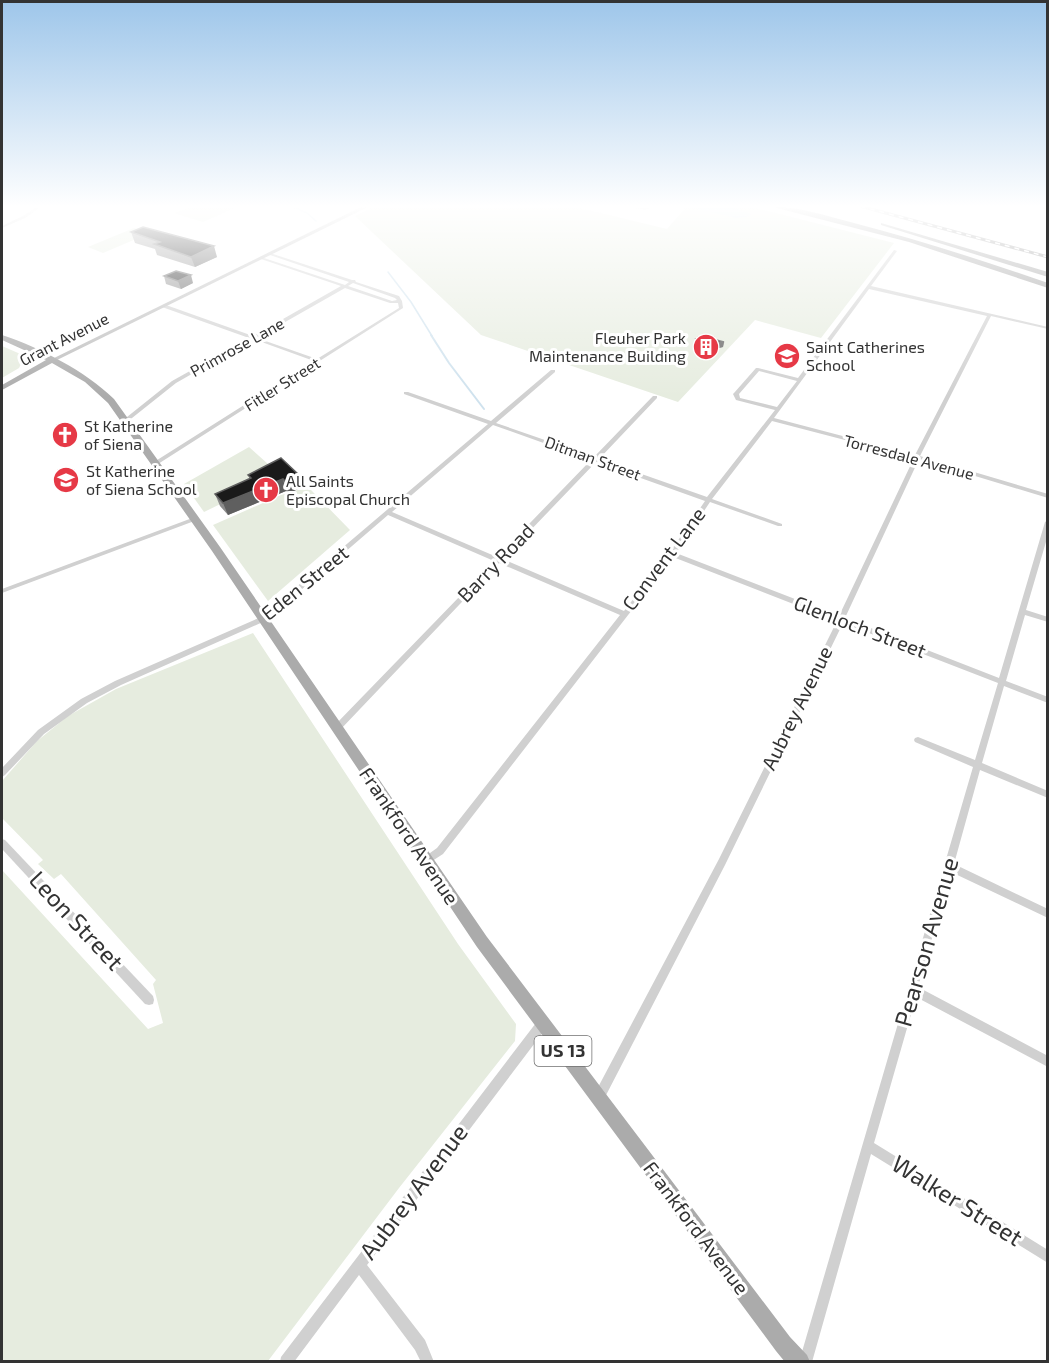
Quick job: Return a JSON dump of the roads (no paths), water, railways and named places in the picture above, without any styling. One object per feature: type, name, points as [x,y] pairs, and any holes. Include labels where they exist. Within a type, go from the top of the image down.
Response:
[{"type":"highway","points":[[999,270],[1047,286]]},
{"type":"highway","points":[[1030,270],[1047,275]]},
{"type":"main road","name":"Frankford Avenue","points":[[2,337],[96,387],[108,398],[195,519],[482,942],[783,1344],[800,1362]]},
{"type":"main road","name":"Grant Avenue","points":[[2,388],[51,362]]},
{"type":"street","name":"Grant Avenue","points":[[51,362],[238,270]]},
{"type":"street","points":[[298,270],[392,302],[400,301]]},
{"type":"street","points":[[319,270],[397,297],[400,301]]},
{"type":"street","name":"Convent Lane","points":[[426,861],[440,851],[672,554],[708,500],[771,419],[881,270]]},
{"type":"street","name":"Primrose Lane","points":[[125,421],[174,382],[354,281]]},
{"type":"street","points":[[868,286],[1047,328]]},
{"type":"street","name":"Fitler Street","points":[[156,463],[398,310],[401,308],[400,301]]},
{"type":"street","points":[[164,306],[318,361]]},
{"type":"street","name":"Aubrey Avenue","points":[[599,1098],[722,862],[841,619],[916,457],[990,315]]},
{"type":"street","points":[[778,409],[738,399],[736,394],[758,369],[799,380]]},
{"type":"street","name":"Eden Street","points":[[2,773],[41,732],[84,701],[118,683],[263,619],[554,371]]},
{"type":"street","name":"Ditman Street","points":[[406,393],[780,525]]},
{"type":"street","name":"Barry Road","points":[[337,728],[655,397]]},
{"type":"street","name":"Torresdale Avenue","points":[[771,419],[916,457],[1047,496]]},
{"type":"street","points":[[389,513],[624,614]]},
{"type":"street","points":[[2,591],[195,519]]},
{"type":"street","name":"Pearson Avenue","points":[[805,1362],[1001,682],[1043,551],[1047,522]]},
{"type":"street","name":"Glenloch Street","points":[[672,554],[1047,700]]},
{"type":"street","points":[[1022,611],[1047,620]]},
{"type":"street","points":[[918,740],[1047,795]]},
{"type":"street","name":"Leon Street","points":[[2,843],[149,1000]]},
{"type":"street","points":[[949,866],[1047,914]]},
{"type":"street","points":[[913,990],[1047,1062]]},
{"type":"street","name":"Aubrey Avenue","points":[[286,1362],[543,1023]]},
{"type":"street","name":"Walker Street","points":[[867,1144],[1047,1257]]},
{"type":"street","points":[[359,1265],[420,1345],[428,1362]]},
{"type":"waterway","points":[[388,272],[411,302],[432,336]]},
{"type":"waterway","points":[[431,335],[484,409]]},
{"type":"place","name":"Fleuher Park Maintenance Building","points":[[706,347]]},
{"type":"place","name":"Saint Catherines School","points":[[787,356]]},
{"type":"place","name":"St Katherine of Siena","points":[[65,435]]},
{"type":"place","name":"St Katherine of Siena School","points":[[66,480]]},
{"type":"place","name":"All Saints Episcopal Church","points":[[266,490]]}]
